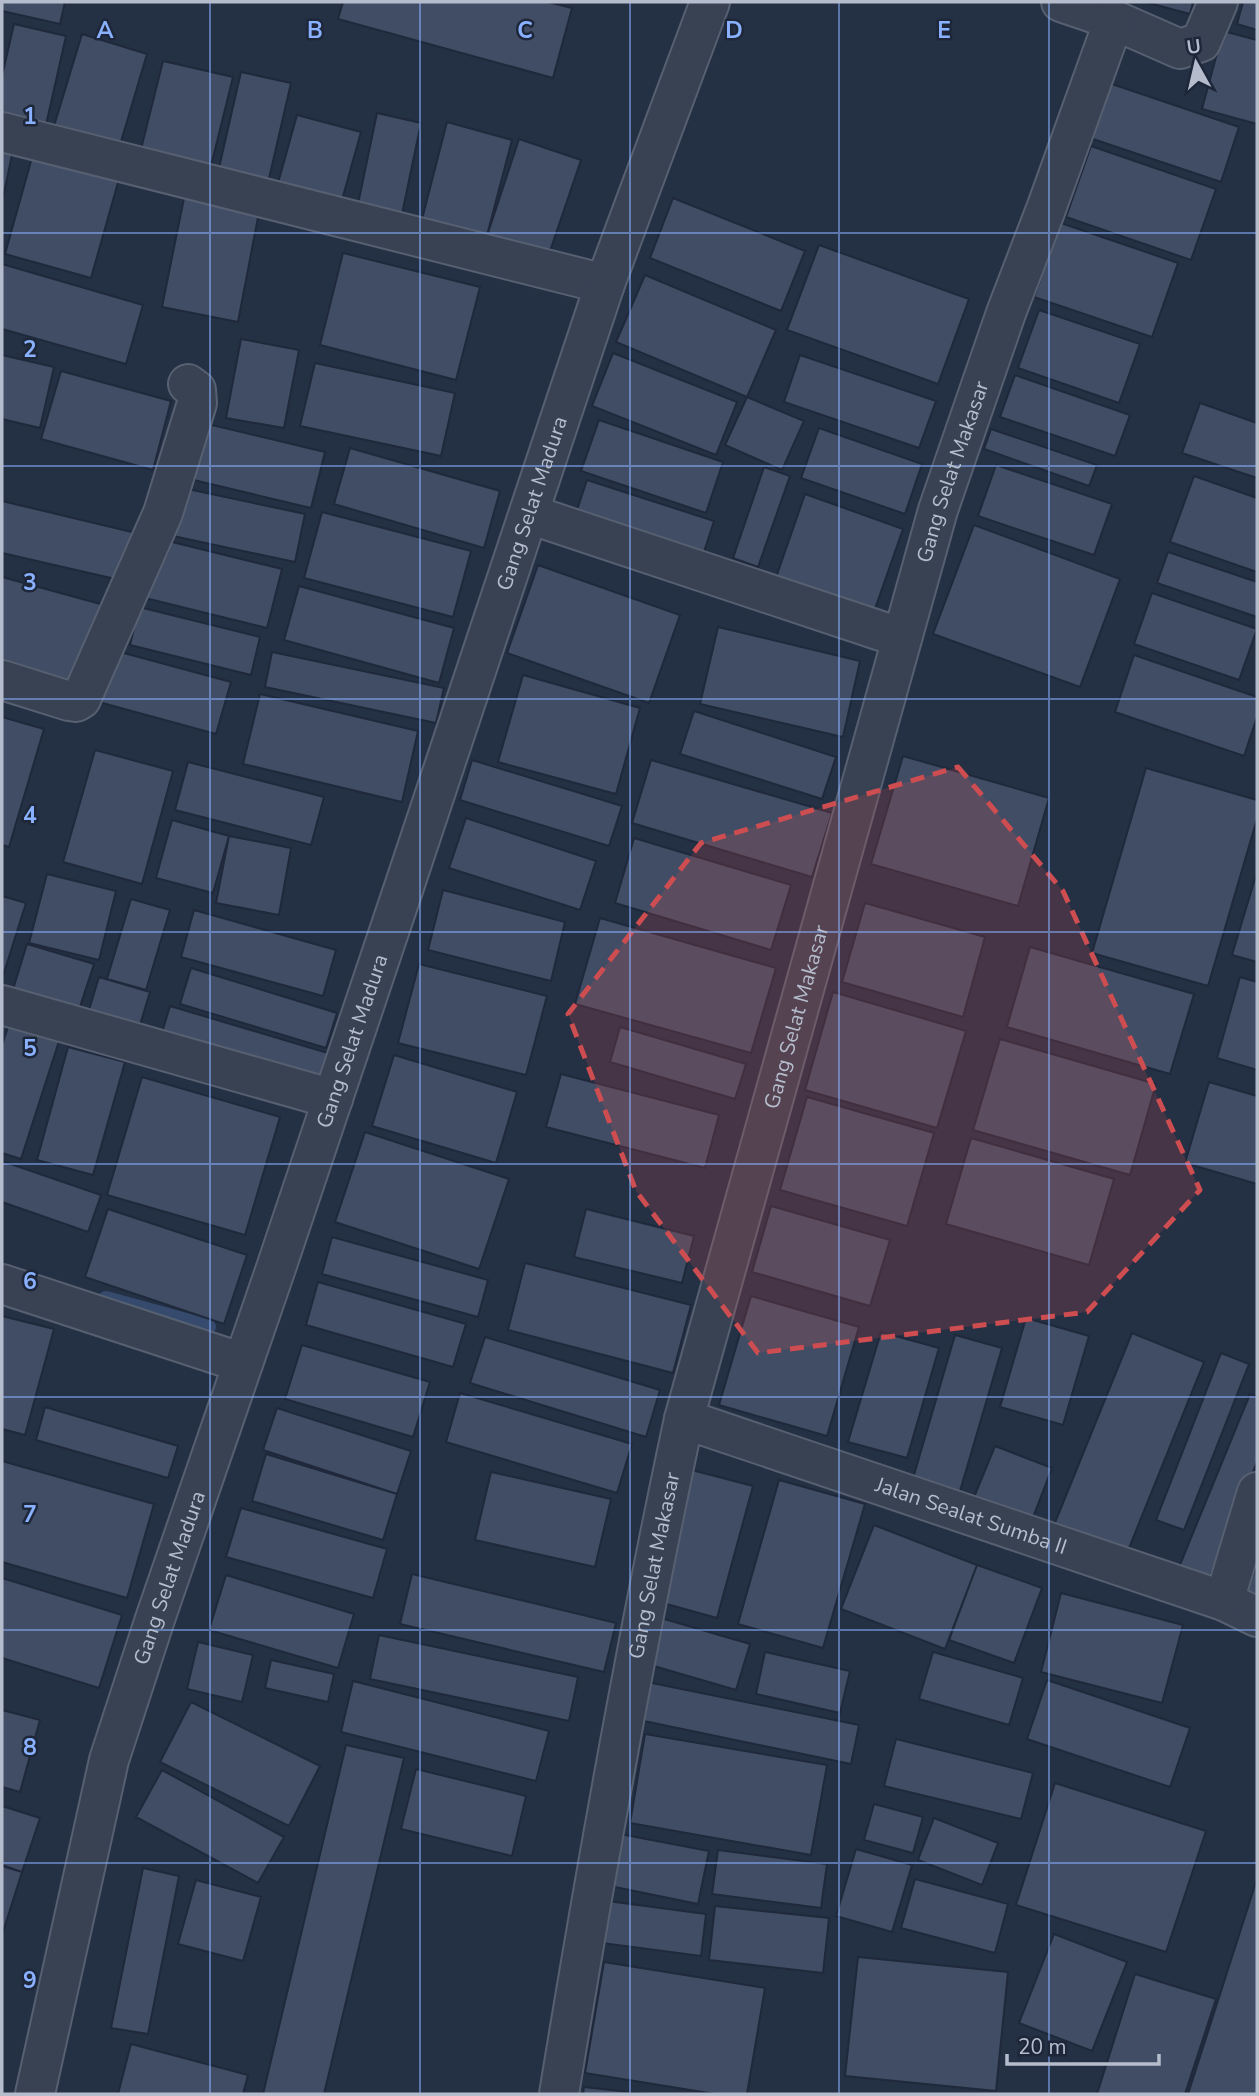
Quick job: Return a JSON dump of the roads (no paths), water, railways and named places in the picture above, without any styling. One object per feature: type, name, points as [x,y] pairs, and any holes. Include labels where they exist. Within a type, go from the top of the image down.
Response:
[{"type":"street","name":"Gang Selat Madura","points":[[35,2094],[109,1760],[605,284],[710,2]]},
{"type":"street","points":[[1061,2],[1114,20],[1180,49],[1201,42],[1218,2]]},
{"type":"street","name":"Gang Selat Makasar","points":[[559,2094],[656,1551],[684,1419],[938,510],[983,378],[1114,20]]},
{"type":"street","points":[[2,132],[605,284]]},
{"type":"street","points":[[2,680],[69,701],[76,702],[81,699],[163,513],[197,403],[196,390],[188,384]]},
{"type":"street","points":[[529,514],[902,638]]},
{"type":"street","points":[[2,1005],[333,1099]]},
{"type":"street","points":[[2,1284],[243,1363]]},
{"type":"street","name":"Jalan Sealat Sumba II","points":[[684,1419],[1240,1609]]},
{"type":"street","points":[[1240,1609],[1257,1492]]},
{"type":"waterway","points":[[106,1299],[208,1327]]}]
